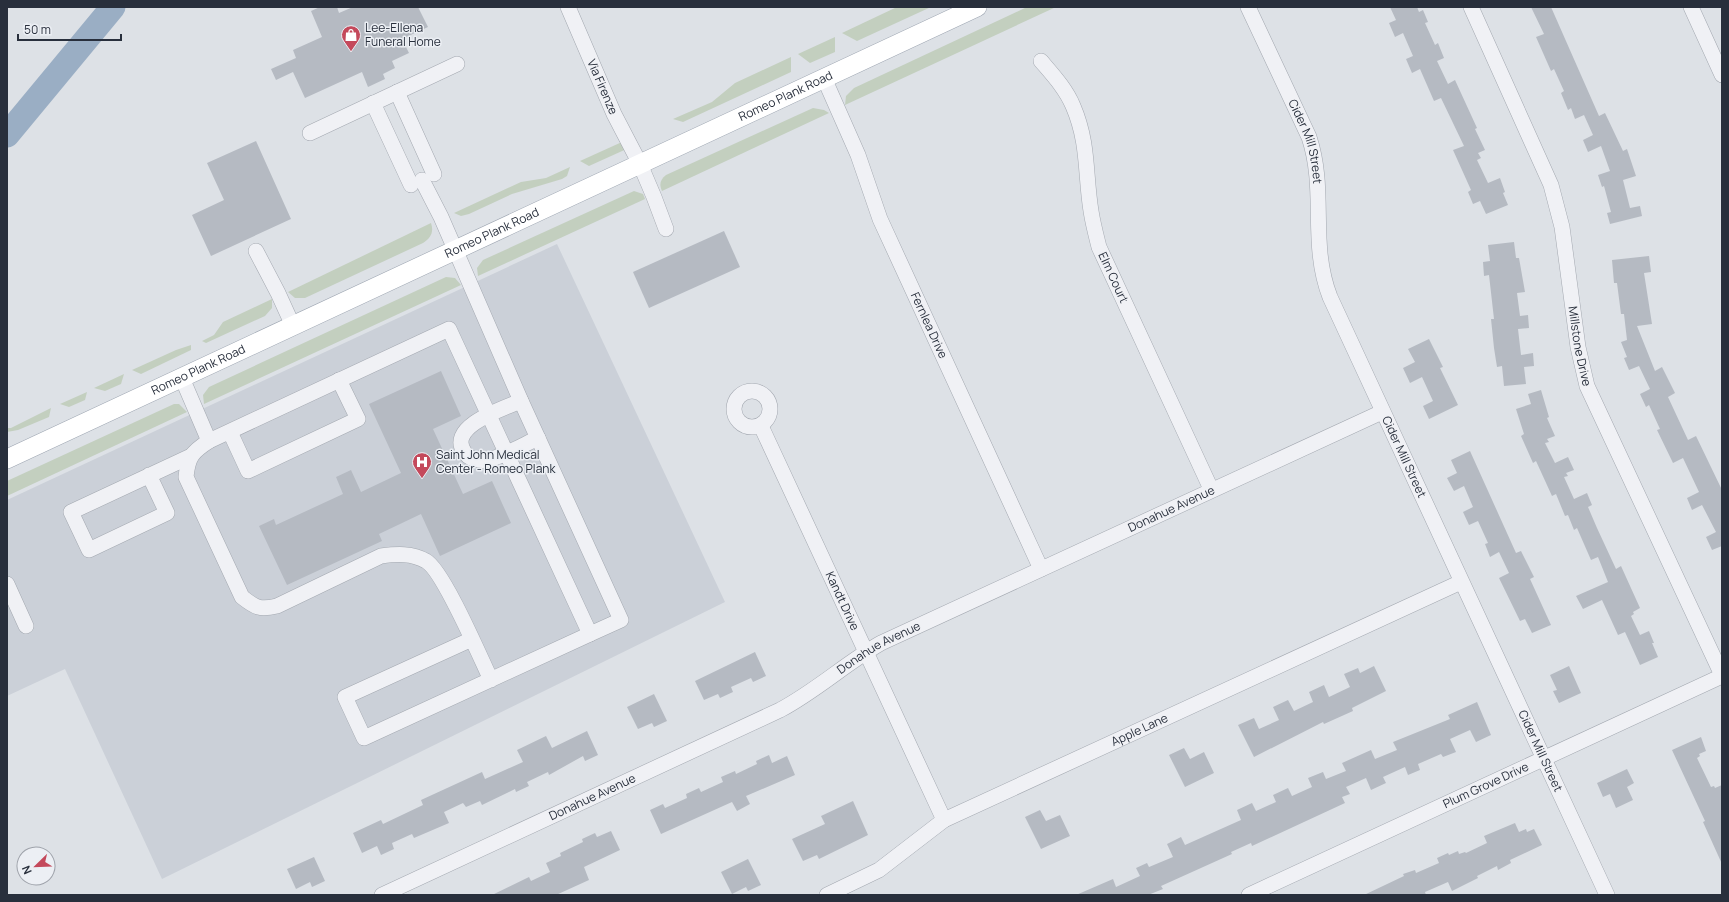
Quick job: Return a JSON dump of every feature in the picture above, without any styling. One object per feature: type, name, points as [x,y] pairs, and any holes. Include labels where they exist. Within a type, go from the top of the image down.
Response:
[{"type":"main road","name":"Romeo Plank Road","points":[[7,459],[977,7]]},
{"type":"street","name":"Via Firenze","points":[[568,7],[614,114],[640,164],[666,229]]},
{"type":"street","name":"Cider Mill Street","points":[[1248,7],[1309,137],[1315,154],[1317,171],[1319,246],[1323,279],[1382,412],[1607,895]]},
{"type":"street","name":"Millstone Drive","points":[[1471,7],[1551,184],[1562,227],[1578,347],[1587,386],[1722,676]]},
{"type":"street","points":[[1691,7],[1722,75]]},
{"type":"street","name":"Elm Court","points":[[1041,62],[1063,88],[1073,104],[1079,121],[1087,162],[1091,211],[1099,247],[1211,490]]},
{"type":"street","points":[[310,133],[457,64]]},
{"type":"street","name":"Fernlea Drive","points":[[824,78],[858,155],[880,219],[1041,569]]},
{"type":"street","points":[[397,92],[422,180]]},
{"type":"street","points":[[373,103],[422,180],[441,217],[521,400],[621,620],[364,738],[345,697],[472,639]]},
{"type":"street","points":[[256,252],[278,293],[293,326]]},
{"type":"street","points":[[490,680],[472,639],[438,572],[428,561],[413,556],[398,553],[382,556],[277,606],[263,609],[253,606],[242,597],[186,477],[187,463],[194,452],[209,441],[449,329],[590,634]]},
{"type":"street","points":[[182,378],[209,441]]},
{"type":"street","points":[[230,432],[248,471],[358,420],[339,380]]},
{"type":"street","points":[[521,400],[472,423],[465,431],[461,441],[462,450],[468,456],[479,460],[489,460],[538,438]]},
{"type":"street","name":"Donahue Avenue","points":[[382,895],[780,710],[809,694],[866,652],[882,643],[1382,412]]},
{"type":"street","name":"Kandt Drive","points":[[761,426],[944,820]]},
{"type":"street","points":[[149,476],[167,513],[89,550],[71,512],[191,456]]},
{"type":"street","name":"Apple Lane","points":[[827,895],[879,870],[944,820],[1461,582]]},
{"type":"street","points":[[7,584],[26,626]]},
{"type":"street","name":"Plum Grove Drive","points":[[1249,895],[1722,676]]},
{"type":"shaded area","points":[[557,244],[725,602],[162,879],[65,669],[7,696],[7,500]]},
{"type":"green space","points":[[897,7],[931,7],[857,41],[842,33]]},
{"type":"green space","points":[[1027,7],[1056,7],[845,105],[846,96],[854,88]]},
{"type":"green space","points":[[835,37],[835,52],[810,63],[798,54]]},
{"type":"green space","points":[[791,57],[791,72],[683,122],[673,119],[712,102],[735,83]]},
{"type":"green space","points":[[813,108],[824,110],[829,113],[662,191],[661,182],[666,175]]},
{"type":"green space","points":[[633,137],[631,147],[589,166],[580,161]]},
{"type":"green space","points":[[570,167],[567,176],[562,179],[512,194],[469,214],[461,216],[454,213],[521,182],[546,178]]},
{"type":"green space","points":[[634,191],[643,194],[645,199],[478,276],[477,268],[483,260]]},
{"type":"green space","points":[[431,223],[431,234],[423,243],[305,298],[295,298],[288,292]]},
{"type":"green space","points":[[446,277],[455,278],[461,285],[204,404],[203,395],[209,387]]},
{"type":"green space","points":[[272,299],[272,308],[265,316],[206,343],[202,341],[214,335],[223,322]]},
{"type":"green space","points":[[191,345],[191,350],[141,374],[132,370],[176,350]]},
{"type":"green space","points":[[124,374],[121,384],[105,391],[94,388]]},
{"type":"green space","points":[[87,392],[85,400],[69,407],[60,404]]},
{"type":"green space","points":[[174,404],[179,404],[187,412],[7,496],[7,481]]},
{"type":"green space","points":[[51,408],[49,417],[18,430],[7,432],[7,428],[11,428]]},
{"type":"building","name":"Lee-Ellena Funeral Home","points":[[320,7],[337,7],[339,13],[353,7],[418,7],[428,27],[402,39],[409,53],[392,61],[395,68],[383,74],[385,79],[368,87],[362,72],[305,98],[293,72],[276,80],[271,69],[296,58],[293,50],[322,37],[311,11]]},
{"type":"building","points":[[1390,7],[1417,7],[1419,12],[1423,10],[1428,22],[1425,23],[1435,45],[1438,43],[1444,58],[1437,61],[1448,84],[1455,80],[1477,128],[1475,129],[1485,150],[1478,153],[1481,158],[1477,160],[1488,183],[1500,178],[1505,192],[1503,193],[1508,205],[1486,214],[1480,201],[1473,204],[1468,192],[1471,190],[1453,150],[1464,146],[1441,98],[1434,101],[1420,69],[1412,73],[1406,59],[1413,56],[1403,33],[1395,37],[1389,23],[1396,20]]},
{"type":"building","points":[[1531,7],[1551,7],[1599,116],[1605,113],[1623,151],[1627,149],[1636,176],[1623,180],[1630,208],[1640,206],[1642,216],[1610,224],[1607,213],[1611,212],[1604,186],[1602,187],[1598,175],[1610,171],[1601,146],[1588,152],[1583,140],[1593,135],[1584,115],[1575,119],[1571,108],[1568,110],[1561,93],[1564,91],[1554,69],[1551,71],[1536,37],[1544,34]]},
{"type":"building","points":[[256,141],[291,219],[211,256],[192,215],[224,200],[207,163]]},
{"type":"building","points":[[724,231],[740,267],[649,308],[633,272]]},
{"type":"building","points":[[1514,242],[1516,258],[1519,258],[1525,292],[1517,293],[1520,316],[1528,315],[1529,328],[1518,329],[1521,355],[1533,353],[1534,366],[1524,367],[1526,384],[1504,386],[1502,366],[1497,367],[1494,348],[1491,319],[1494,319],[1489,275],[1484,276],[1483,262],[1490,261],[1488,245]]},
{"type":"building","points":[[1649,256],[1651,272],[1644,273],[1652,324],[1637,326],[1655,371],[1662,367],[1675,393],[1668,397],[1688,440],[1696,436],[1722,490],[1722,546],[1712,550],[1706,537],[1716,532],[1702,505],[1692,510],[1687,498],[1699,492],[1683,458],[1673,463],[1657,430],[1660,429],[1649,405],[1646,407],[1640,394],[1650,389],[1639,366],[1629,370],[1624,358],[1627,357],[1621,342],[1627,340],[1624,314],[1621,314],[1617,283],[1614,283],[1612,260]]},
{"type":"building","points":[[1429,339],[1443,367],[1440,368],[1458,405],[1429,419],[1423,406],[1433,401],[1422,377],[1410,383],[1403,368],[1415,362],[1408,349]]},
{"type":"building","name":"Saint John Medical Center - Romeo Plank","points":[[441,371],[461,416],[433,429],[463,494],[492,481],[511,523],[440,556],[421,514],[379,534],[382,541],[287,585],[259,526],[274,519],[276,525],[343,494],[336,477],[351,470],[361,492],[401,473],[369,404]]},
{"type":"building","points":[[1541,390],[1549,417],[1547,418],[1555,436],[1547,439],[1549,442],[1545,443],[1555,463],[1568,457],[1574,470],[1566,473],[1568,476],[1564,477],[1574,499],[1587,493],[1592,505],[1588,507],[1597,528],[1616,569],[1621,566],[1640,608],[1633,612],[1634,614],[1631,616],[1640,635],[1649,631],[1654,643],[1652,643],[1658,657],[1640,665],[1625,632],[1618,635],[1602,600],[1583,609],[1576,596],[1608,582],[1598,557],[1591,560],[1577,528],[1574,530],[1568,515],[1565,516],[1556,494],[1552,496],[1536,461],[1533,463],[1521,436],[1524,434],[1516,409],[1531,404],[1528,394]]},
{"type":"building","points":[[1470,451],[1516,553],[1521,551],[1534,577],[1530,579],[1551,625],[1532,633],[1525,619],[1520,621],[1499,578],[1509,573],[1499,552],[1490,557],[1485,544],[1488,543],[1478,521],[1469,525],[1463,512],[1473,507],[1464,486],[1454,491],[1447,478],[1457,473],[1451,460]]},
{"type":"building","points":[[755,652],[766,676],[753,682],[751,678],[731,687],[733,692],[720,698],[718,694],[704,700],[695,681]]},
{"type":"building","points":[[1374,666],[1386,691],[1352,708],[1353,711],[1324,724],[1323,722],[1254,757],[1238,725],[1254,718],[1259,729],[1279,720],[1273,707],[1288,700],[1294,711],[1313,702],[1309,692],[1324,685],[1329,697],[1350,687],[1344,674],[1358,668],[1360,673]]},
{"type":"building","points":[[1569,666],[1581,693],[1559,703],[1553,691],[1557,690],[1550,675]]},
{"type":"building","points":[[654,694],[667,721],[654,727],[652,723],[638,729],[627,707]]},
{"type":"building","points":[[1477,702],[1491,735],[1476,742],[1470,730],[1450,739],[1456,752],[1443,757],[1441,754],[1418,764],[1420,770],[1408,775],[1405,767],[1383,777],[1386,783],[1371,790],[1366,778],[1346,787],[1350,794],[1342,797],[1345,803],[1252,846],[1251,843],[1231,852],[1232,854],[1161,886],[1163,889],[1148,895],[1076,895],[1113,879],[1116,887],[1140,876],[1136,868],[1147,863],[1149,867],[1173,857],[1167,844],[1181,837],[1185,845],[1241,820],[1237,810],[1252,803],[1256,811],[1276,802],[1273,795],[1288,788],[1292,796],[1312,787],[1308,778],[1323,772],[1326,779],[1346,771],[1342,763],[1371,750],[1375,759],[1397,750],[1393,742],[1450,719],[1448,715]]},
{"type":"building","points":[[587,731],[598,755],[585,761],[583,756],[549,775],[548,772],[527,782],[529,786],[516,792],[515,789],[482,805],[480,801],[466,807],[463,803],[444,812],[449,823],[414,838],[412,834],[392,843],[394,849],[381,855],[377,846],[362,853],[353,833],[381,820],[383,824],[423,805],[421,800],[482,772],[485,779],[523,762],[517,750],[546,736],[552,748]]},
{"type":"building","points":[[1701,737],[1706,751],[1699,754],[1700,756],[1697,758],[1711,787],[1714,786],[1715,788],[1722,785],[1722,864],[1703,822],[1705,821],[1672,750]]},
{"type":"building","points":[[1184,748],[1190,759],[1204,752],[1214,773],[1185,787],[1169,755]]},
{"type":"building","points":[[769,755],[772,763],[787,756],[795,775],[746,796],[750,804],[737,811],[732,802],[661,834],[650,810],[663,804],[665,808],[687,798],[686,794],[699,788],[701,792],[723,782],[721,777],[735,771],[736,774],[757,764],[756,761]]},
{"type":"building","points":[[1627,769],[1634,783],[1627,787],[1633,800],[1616,808],[1610,794],[1603,797],[1597,783]]},
{"type":"building","points":[[853,801],[868,835],[819,859],[817,855],[803,861],[792,839],[825,824],[821,816]]},
{"type":"building","points":[[1040,810],[1046,821],[1060,815],[1070,836],[1041,849],[1025,817]]},
{"type":"building","points":[[1515,823],[1519,832],[1526,829],[1527,832],[1534,829],[1542,845],[1510,860],[1511,863],[1498,870],[1497,866],[1477,876],[1478,878],[1452,891],[1448,882],[1425,892],[1426,895],[1364,895],[1404,876],[1403,874],[1415,870],[1416,873],[1439,863],[1437,858],[1448,853],[1449,855],[1458,851],[1459,854],[1466,853],[1487,843],[1484,836]]},
{"type":"building","points":[[611,831],[620,850],[584,867],[589,880],[556,895],[492,895],[529,877],[531,881],[550,872],[546,863],[561,856],[560,853],[583,842],[582,839],[595,833],[597,837]]},
{"type":"building","points":[[314,857],[325,881],[312,887],[310,882],[296,889],[287,869]]},
{"type":"building","points":[[748,859],[761,885],[748,891],[746,887],[732,894],[721,872]]},
{"type":"waterway","points":[[7,135],[113,7]]},
{"type":"place","name":"Lee-Ellena Funeral Home","points":[[351,52]]},
{"type":"place","name":"Saint John Medical Center - Romeo Plank","points":[[422,479]]}]
